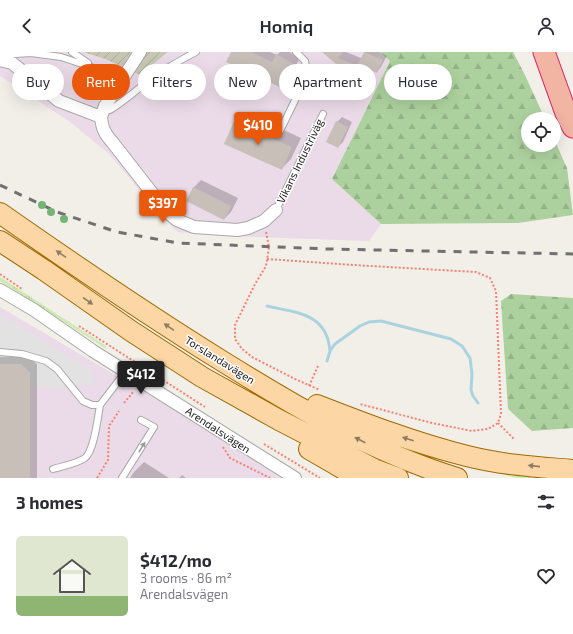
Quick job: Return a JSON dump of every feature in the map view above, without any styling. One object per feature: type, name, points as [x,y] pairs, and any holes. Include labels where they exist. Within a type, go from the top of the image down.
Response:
[{"type":"highway","points":[[544,52],[573,128]]},
{"type":"highway","points":[[557,52],[573,95]]},
{"type":"main road","name":"Torslandavägen","points":[[0,213],[183,337],[279,397],[363,442],[437,472],[457,478]]},
{"type":"main road","name":"Torslandavägen","points":[[0,241],[131,331],[202,377],[279,420],[374,469],[398,478]]},
{"type":"main road","points":[[202,377],[217,393],[359,478]]},
{"type":"main road","points":[[279,397],[311,402],[380,430],[468,456],[517,465],[573,470]]},
{"type":"street","points":[[130,67],[140,52]]},
{"type":"street","points":[[0,60],[12,63],[59,101],[103,111],[109,100]]},
{"type":"street","name":"Vikans Industriväg","points":[[103,111],[102,127],[105,134],[166,211],[177,220],[194,227],[237,230],[248,228],[264,221],[276,210]]},
{"type":"street","name":"Arendalsvägen","points":[[0,290],[34,310],[126,371],[294,478]]},
{"type":"lane","points":[[72,52],[88,64]]},
{"type":"lane","points":[[103,111],[110,110],[122,103],[150,80],[196,52]]},
{"type":"lane","points":[[280,131],[307,73],[305,61],[296,52]]},
{"type":"lane","points":[[0,55],[31,53],[61,57],[82,64]]},
{"type":"lane","name":"Vikans Industriväg","points":[[276,210],[323,114]]},
{"type":"lane","points":[[0,352],[22,354],[46,361],[57,369],[83,401],[92,405],[100,405]]},
{"type":"lane","points":[[53,469],[77,462],[86,457],[91,450],[100,405],[126,371]]},
{"type":"lane","points":[[122,478],[154,427],[141,420]]},
{"type":"path","points":[[264,221],[269,247],[266,266],[255,284],[235,325],[235,339],[242,349],[252,357],[322,391]]},
{"type":"path","points":[[267,259],[476,272],[490,278],[496,291],[501,414],[498,423],[488,429],[472,431],[432,423],[355,403]]},
{"type":"path","points":[[0,274],[25,291]]},
{"type":"path","points":[[77,325],[209,409]]},
{"type":"path","points":[[309,386],[318,366]]},
{"type":"path","points":[[118,382],[139,394]]},
{"type":"path","points":[[124,404],[134,390]]},
{"type":"path","points":[[97,478],[108,460],[109,426],[119,411]]},
{"type":"path","points":[[498,423],[514,439]]},
{"type":"path","points":[[261,442],[320,478]]},
{"type":"path","points":[[221,445],[230,458],[270,478]]},
{"type":"shaded area","points":[[0,52],[83,52],[116,64],[72,64],[72,100],[130,100],[130,70],[138,74],[138,100],[206,100],[206,64],[153,64],[168,52],[380,52],[390,60],[388,64],[384,64],[384,72],[376,89],[376,64],[279,64],[279,100],[371,100],[332,179],[381,224],[369,241],[227,236],[178,232],[162,218],[109,154],[69,121],[37,100],[64,100],[64,64],[12,64],[12,84],[0,76]]},
{"type":"shaded area","points":[[83,52],[168,52],[153,64],[138,64],[138,74],[130,70],[130,64],[116,64]]},
{"type":"shaded area","points":[[0,307],[173,409],[298,478],[0,478]]},
{"type":"shaded area","points":[[0,315],[88,368],[93,376],[93,384],[61,387],[30,386],[30,372],[21,364],[0,364]]},
{"type":"green space","points":[[380,52],[513,52],[542,112],[521,112],[521,152],[560,152],[567,168],[573,215],[518,223],[381,224],[332,179],[371,100],[376,100],[376,89],[384,73],[384,100],[452,100],[452,64],[389,64],[390,61]]},
{"type":"green space","points":[[0,277],[106,346],[105,348],[0,281]]},
{"type":"green space","points":[[511,294],[573,298],[573,428],[532,431],[508,409],[501,301]]},
{"type":"green space","points":[[466,464],[564,478],[534,478],[536,475],[532,474],[530,478],[517,478],[506,475],[506,472],[504,471],[502,473]]},
{"type":"building","points":[[231,52],[251,52],[272,62],[276,54],[294,64],[279,64],[279,87],[271,83],[271,64],[230,64],[226,62]]},
{"type":"building","points":[[322,52],[343,52],[338,58],[353,64],[336,64]]},
{"type":"building","points":[[364,52],[383,60],[377,73],[376,64],[358,64]]},
{"type":"building","points":[[234,121],[292,147],[282,170],[224,144]]},
{"type":"building","points":[[336,121],[348,127],[338,148],[326,142]]},
{"type":"building","points":[[193,187],[231,206],[224,220],[186,201]]},
{"type":"building","points":[[0,364],[21,364],[30,372],[30,478],[0,478]]},
{"type":"waterway","points":[[267,306],[299,313],[317,322],[328,338],[330,351]]},
{"type":"waterway","points":[[327,361],[330,351],[335,344],[360,326],[369,322],[381,321],[451,339],[462,346],[470,358],[472,374],[471,390],[478,403]]},
{"type":"railway","points":[[0,185],[57,212],[117,232],[178,243],[328,249],[573,254]]}]
